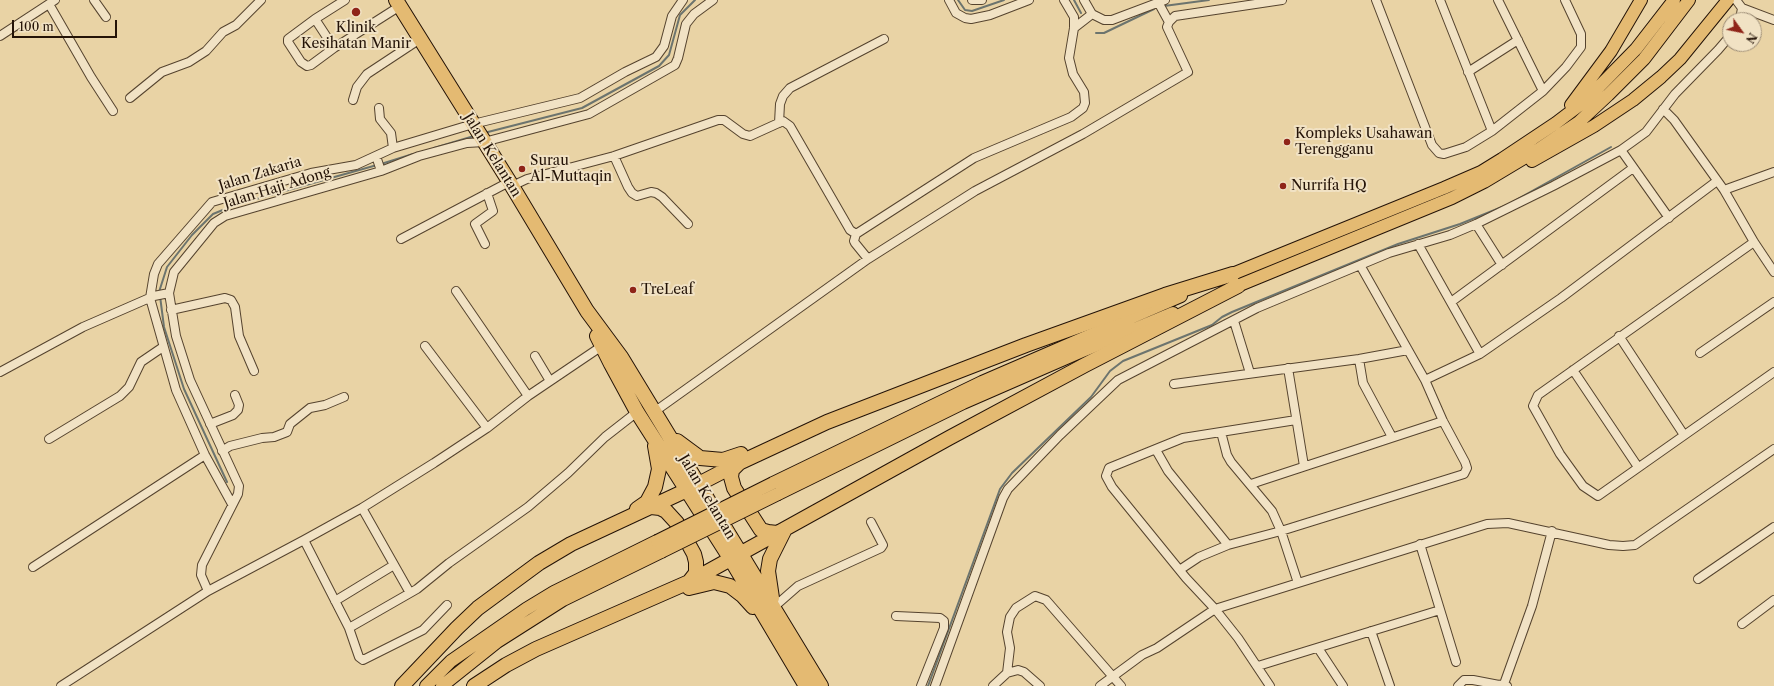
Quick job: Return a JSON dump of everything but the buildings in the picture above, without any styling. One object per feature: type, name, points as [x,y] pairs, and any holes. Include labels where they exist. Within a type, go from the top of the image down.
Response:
[{"type":"highway","name":"Jalan Kelantan","points":[[398,3],[587,311],[621,357],[666,431],[693,487]]},
{"type":"highway","points":[[402,686],[478,608],[539,563],[571,544],[693,487],[798,434],[974,364],[1158,298],[1235,280]]},
{"type":"highway","points":[[474,686],[506,665],[536,649],[689,582],[735,555],[1085,365],[1235,280]]},
{"type":"highway","name":"Jalan Kelantan","points":[[587,311],[602,346],[640,417],[693,487],[735,555],[775,633],[806,686]]},
{"type":"highway","points":[[608,527],[647,502],[655,487],[659,469],[656,448],[640,417]]},
{"type":"highway","points":[[666,431],[685,448],[700,458],[723,460],[732,458],[772,441],[798,434]]},
{"type":"highway","points":[[741,462],[732,470],[731,477],[734,488],[761,530],[768,532],[781,531]]},
{"type":"highway","points":[[651,507],[660,508],[666,511],[676,523],[694,554],[696,573],[689,582]]},
{"type":"highway","points":[[774,607],[768,571],[772,552],[781,531]]},
{"type":"highway","name":"Jalan Kelantan","points":[[735,555],[774,607],[821,686]]},
{"type":"highway","points":[[663,594],[714,582],[730,586],[743,596],[775,633]]},
{"type":"main road","points":[[1556,123],[1577,98],[1611,51],[1641,0]]},
{"type":"main road","points":[[1235,280],[1481,172],[1502,159],[1556,123],[1585,101],[1636,49],[1674,0]]},
{"type":"main road","points":[[1467,191],[1540,149],[1589,113],[1644,59],[1689,0]]},
{"type":"main road","points":[[426,686],[451,662],[526,609],[554,592],[659,546],[989,379],[1235,280],[1467,191],[1542,156],[1594,126],[1633,100],[1680,59],[1728,0]]},
{"type":"main road","points":[[442,686],[497,642],[563,600],[659,546]]},
{"type":"street","points":[[94,0],[106,17]]},
{"type":"street","points":[[130,98],[162,72],[189,62],[206,51],[223,32],[236,25],[261,0]]},
{"type":"street","points":[[345,0],[315,19],[288,39],[288,42],[301,62],[307,66],[311,65],[398,3]]},
{"type":"street","points":[[479,133],[580,98],[625,72],[650,61],[661,52],[672,16],[683,0]]},
{"type":"street","points":[[479,133],[589,114],[668,70],[675,65],[678,58],[686,24],[694,14],[713,0]]},
{"type":"street","points":[[949,0],[956,13],[965,18],[972,19],[990,15],[1028,0]]},
{"type":"street","points":[[972,0],[982,0]]},
{"type":"street","points":[[867,258],[854,241],[856,234],[974,158],[1071,117],[1083,108],[1085,103],[1084,92],[1073,74],[1069,58],[1074,28],[1074,17],[1064,0]]},
{"type":"street","points":[[654,412],[867,258],[975,191],[1084,134],[1188,72],[1169,34],[1167,27],[1168,22],[1162,1],[1112,20],[1104,20],[1092,14],[1084,0]]},
{"type":"street","points":[[1168,22],[1175,16],[1180,15],[1282,0]]},
{"type":"street","points":[[1376,0],[1435,150],[1444,154],[1466,147],[1492,131],[1543,91],[1566,67],[1581,47],[1581,34],[1566,0]]},
{"type":"street","points":[[1440,0],[1492,131]]},
{"type":"street","points":[[1498,0],[1543,91]]},
{"type":"street","points":[[1736,0],[1742,8],[1774,20]]},
{"type":"street","points":[[0,36],[52,2],[90,77],[113,111]]},
{"type":"street","points":[[1741,12],[1742,8]]},
{"type":"street","points":[[1074,28],[1092,14]]},
{"type":"street","points":[[315,19],[334,48]]},
{"type":"street","points":[[353,100],[357,88],[367,74],[420,39]]},
{"type":"street","points":[[779,123],[780,104],[783,96],[790,88],[884,39]]},
{"type":"street","points":[[1468,72],[1518,40]]},
{"type":"street","points":[[935,686],[1003,498],[1015,481],[1118,380],[1257,308],[1389,253],[1450,235],[1476,224],[1621,150],[1646,132],[1675,94],[1722,45]]},
{"type":"street","points":[[378,108],[380,119],[391,133],[393,148]]},
{"type":"street","points":[[1663,109],[1674,120],[1724,190],[1754,242],[1774,272]]},
{"type":"street","points":[[401,239],[486,193],[527,179],[614,156],[718,120],[724,120],[743,134],[750,136],[779,123],[786,122],[790,126],[850,230],[856,234]]},
{"type":"street","name":"Jalan Zakaria","points":[[232,504],[205,455],[176,390],[163,347],[152,297],[154,274],[158,264],[212,202],[311,173],[356,165],[377,158],[393,148],[479,133]]},
{"type":"street","name":"Jalan Haji Adong","points":[[208,591],[201,575],[202,565],[238,494],[239,486],[190,380],[176,336],[167,293],[174,272],[214,223],[225,216],[381,170],[419,156],[467,143],[479,133]]},
{"type":"street","points":[[1621,150],[1669,218]]},
{"type":"street","points":[[614,156],[632,193],[637,196],[651,192],[656,193],[662,197],[688,224]]},
{"type":"street","points":[[377,158],[381,170]]},
{"type":"street","points":[[1451,302],[1633,168]]},
{"type":"street","points":[[1724,190],[1774,172]]},
{"type":"street","points":[[1425,380],[1480,354],[1567,294],[1717,181]]},
{"type":"street","points":[[485,244],[475,224],[493,211],[486,193]]},
{"type":"street","points":[[1476,224],[1502,265]]},
{"type":"street","points":[[1754,242],[1619,336],[1538,395],[1533,406],[1560,454],[1584,486],[1598,496],[1774,372]]},
{"type":"street","points":[[1418,244],[1480,354]]},
{"type":"street","points":[[1180,569],[1199,557],[1228,545],[1281,531],[1464,474],[1466,462],[1443,421],[1425,380],[1360,265]]},
{"type":"street","points":[[456,291],[528,396]]},
{"type":"street","points":[[0,372],[83,327],[152,297],[167,293]]},
{"type":"street","points":[[171,310],[225,298],[231,300],[235,307],[239,336],[254,371]]},
{"type":"street","points":[[1700,353],[1774,302]]},
{"type":"street","points":[[1234,321],[1250,373]]},
{"type":"street","points":[[1619,336],[1684,435]]},
{"type":"street","points":[[424,346],[487,428]]},
{"type":"street","points":[[61,686],[208,591],[362,508],[487,428],[528,396],[602,346]]},
{"type":"street","points":[[49,439],[120,396],[129,387],[141,362],[163,347]]},
{"type":"street","points":[[1174,384],[1359,359],[1408,350]]},
{"type":"street","points":[[535,356],[550,381]]},
{"type":"street","points":[[1359,359],[1363,382],[1392,437]]},
{"type":"street","points":[[1288,368],[1304,466]]},
{"type":"street","points":[[1573,370],[1638,467]]},
{"type":"street","points":[[210,424],[233,415],[238,410],[239,405],[235,395]]},
{"type":"street","points":[[222,451],[230,446],[262,438],[274,437],[287,432],[290,424],[310,408],[324,406],[344,397]]},
{"type":"street","points":[[349,628],[410,594],[449,563],[528,507],[568,473],[605,437],[640,417]]},
{"type":"street","points":[[1270,686],[1258,666],[1215,609],[1189,581],[1112,487],[1106,476],[1109,468],[1183,438],[1296,420]]},
{"type":"street","points":[[1251,484],[1443,421]]},
{"type":"street","points":[[1221,432],[1227,455],[1272,511],[1281,531],[1298,582]]},
{"type":"street","points":[[1100,686],[1142,655],[1158,648],[1215,609],[1487,524],[1508,523],[1552,531],[1609,545],[1635,545],[1774,449]]},
{"type":"street","points":[[1156,450],[1168,471],[1228,545]]},
{"type":"street","points":[[33,567],[205,455]]},
{"type":"street","points":[[362,508],[410,594]]},
{"type":"street","points":[[774,607],[798,586],[881,548],[883,545],[871,522]]},
{"type":"street","points":[[1698,579],[1774,527]]},
{"type":"street","points":[[1458,686],[1464,680],[1506,685],[1532,606],[1552,531]]},
{"type":"street","points":[[304,540],[349,628],[360,659],[366,660],[423,630],[447,605]]},
{"type":"street","points":[[1420,544],[1456,662]]},
{"type":"street","points":[[335,601],[394,565]]},
{"type":"street","points":[[1007,673],[1010,648],[1007,632],[1010,616],[1016,608],[1035,596],[1046,600],[1121,686]]},
{"type":"street","points":[[1742,624],[1774,600]]},
{"type":"street","points":[[1258,666],[1440,610]]},
{"type":"street","points":[[896,616],[940,618],[944,621],[944,628],[921,686]]},
{"type":"street","points":[[1371,631],[1390,686]]},
{"type":"street","points":[[1318,648],[1343,686]]},
{"type":"street","points":[[398,686],[422,664]]},
{"type":"street","points":[[993,686],[1007,673],[1018,670],[1024,672],[1040,686]]},
{"type":"waterway","points":[[484,133],[582,108],[659,66],[669,55],[680,15],[695,0]]},
{"type":"waterway","points":[[958,0],[965,10],[972,11],[1004,0]]},
{"type":"waterway","points":[[1074,0],[1081,13]]},
{"type":"waterway","points":[[1164,6],[1209,0]]},
{"type":"waterway","points":[[1096,33],[1104,33],[1154,9]]},
{"type":"waterway","points":[[434,148],[474,136]]},
{"type":"waterway","points":[[928,686],[1000,489],[1012,473],[1091,397],[1110,371],[1123,361],[1212,325],[1222,317],[1232,312],[1398,244],[1460,224],[1507,205],[1611,147]]},
{"type":"waterway","points":[[381,164],[413,154]]},
{"type":"waterway","points":[[159,292],[167,267],[192,235],[213,214],[235,205],[377,165]]},
{"type":"waterway","points":[[160,296],[164,327],[184,389],[227,482]]},
{"type":"place","name":"Klinik Kesihatan Manir","points":[[356,12]]},
{"type":"place","name":"Kompleks Usahawan Terengganu","points":[[1287,142]]},
{"type":"place","name":"Surau Al-Muttaqin","points":[[522,169]]},
{"type":"place","name":"Nurrifa HQ","points":[[1283,186]]},
{"type":"place","name":"TreLeaf","points":[[633,290]]}]
